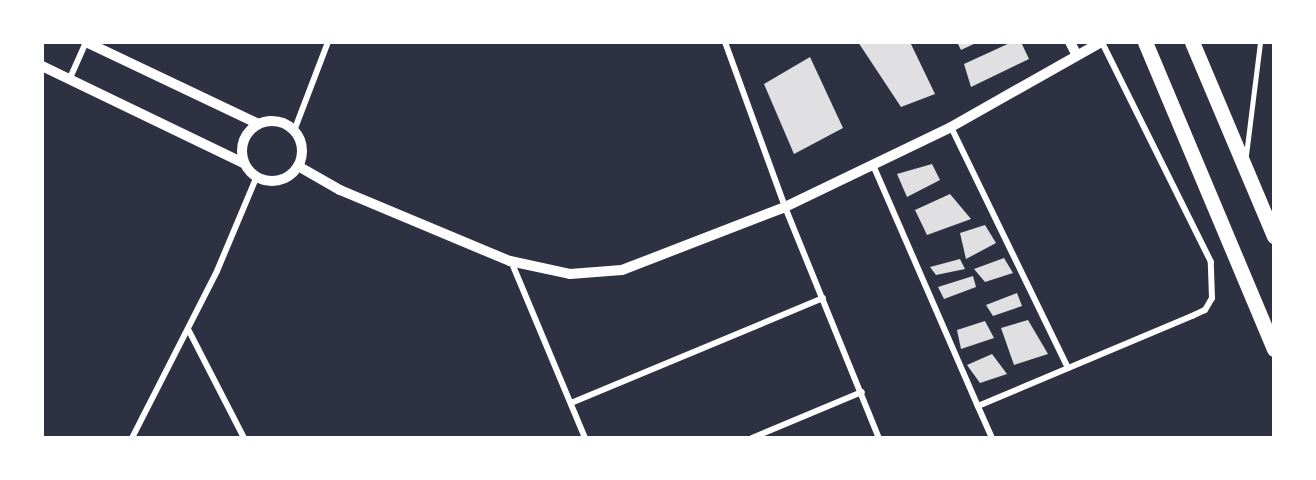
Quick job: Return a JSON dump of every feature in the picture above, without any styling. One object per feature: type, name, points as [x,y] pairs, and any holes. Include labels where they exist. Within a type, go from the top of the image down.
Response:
[{"type":"main road","points":[[1145,42],[1274,350]]},
{"type":"main road","points":[[1192,42],[1274,236]]},
{"type":"street","points":[[42,66],[244,163],[257,177],[275,180],[298,166],[301,148],[294,131],[278,122],[259,124],[86,42],[70,78]]},
{"type":"street","points":[[294,131],[327,42]]},
{"type":"street","points":[[725,42],[785,207],[824,298],[879,438]]},
{"type":"street","points":[[1070,42],[1076,54]]},
{"type":"street","points":[[298,166],[340,190],[510,261],[570,274],[622,270],[785,207],[951,127],[1076,54],[1101,42],[1211,262],[1214,284],[1212,298],[1205,310],[978,406]]},
{"type":"street","points":[[244,163],[246,136],[259,124]]},
{"type":"street","points":[[951,127],[1068,368]]},
{"type":"street","points":[[873,165],[992,438]]},
{"type":"street","points":[[132,438],[188,329],[257,177]]},
{"type":"street","points":[[510,261],[585,438]]},
{"type":"street","points":[[571,403],[824,298]]},
{"type":"street","points":[[188,329],[244,438]]},
{"type":"street","points":[[752,438],[862,392]]},
{"type":"lane","points":[[1245,164],[1260,42]]},
{"type":"building","points":[[858,42],[910,42],[935,94],[901,107]]},
{"type":"building","points":[[957,42],[978,42],[961,50]]},
{"type":"building","points":[[1012,42],[1021,42],[1029,59],[971,87],[964,64]]},
{"type":"building","points":[[810,57],[843,128],[794,154],[764,84]]},
{"type":"building","points":[[932,164],[940,180],[907,197],[897,174]]},
{"type":"building","points":[[950,194],[971,219],[927,235],[915,210]]},
{"type":"building","points":[[985,225],[996,243],[966,259],[960,233]]},
{"type":"building","points":[[1004,258],[1013,273],[985,282],[974,269]]},
{"type":"building","points":[[960,259],[965,269],[936,275],[930,267]]},
{"type":"building","points":[[973,276],[976,287],[944,299],[938,287]]},
{"type":"building","points":[[1017,293],[1022,306],[993,316],[986,305]]},
{"type":"building","points":[[1028,320],[1048,354],[1014,365],[1001,328]]},
{"type":"building","points":[[985,321],[994,338],[961,349],[957,330]]},
{"type":"building","points":[[992,354],[1007,374],[980,383],[967,365]]}]
